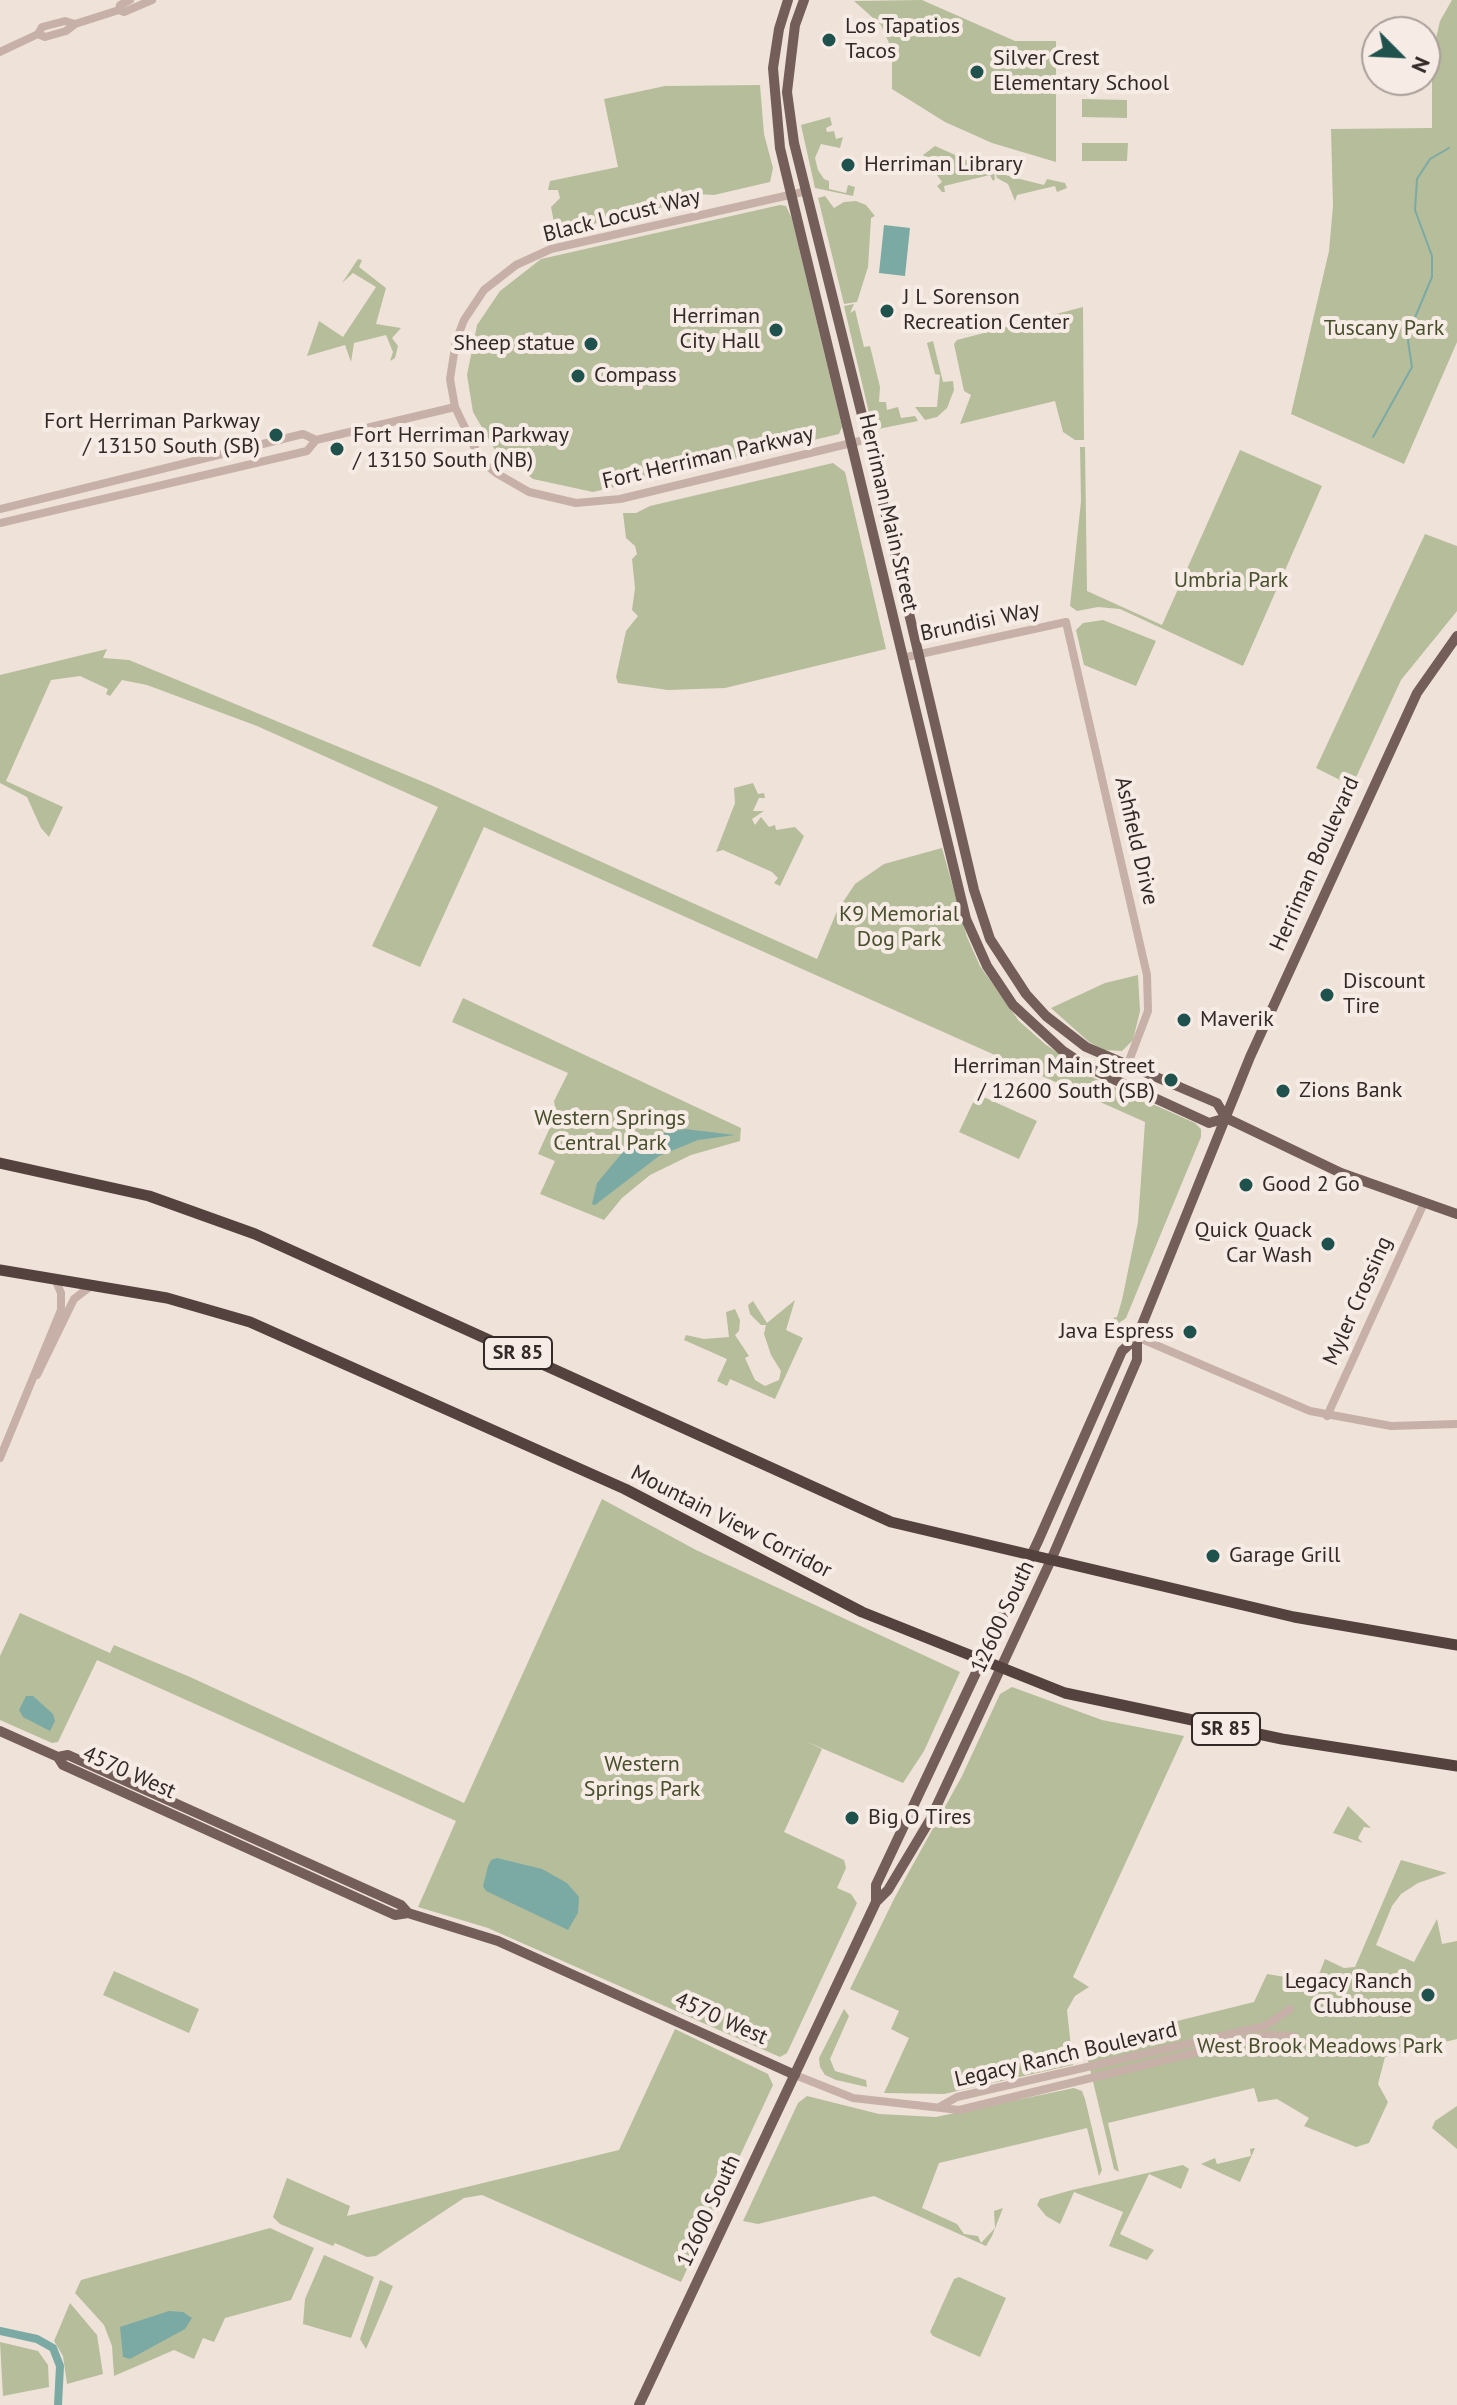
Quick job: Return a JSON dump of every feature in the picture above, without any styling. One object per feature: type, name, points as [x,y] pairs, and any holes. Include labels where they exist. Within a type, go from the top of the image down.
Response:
[{"type":"highway","name":"SR 85","points":[[0,1163],[120,1189],[226,1222],[871,1513],[918,1529],[1307,1620],[1457,1645]]},
{"type":"highway","name":"Mountain View Corridor","points":[[0,1270],[207,1308],[279,1334],[625,1489],[811,1587],[981,1662],[1065,1693],[1160,1716],[1361,1754],[1457,1766]]},
{"type":"main road","name":"Herriman Main Street","points":[[788,0],[779,29],[773,94],[780,148],[966,919],[987,966],[1026,1020],[1087,1067],[1209,1123],[1226,1118],[1217,1103],[1086,1047],[1046,1016],[1010,974],[990,939],[974,890],[868,439],[794,143],[787,92],[795,25],[804,0]]},
{"type":"main road","name":"Herriman Boulevard","points":[[1226,1118],[1267,1020],[1417,693],[1457,636]]},
{"type":"main road","points":[[1226,1118],[1341,1173],[1457,1214]]},
{"type":"main road","name":"12600 South","points":[[639,2405],[876,1902],[888,1890],[930,1820],[1051,1560],[1137,1360],[1137,1337],[1226,1118]]},
{"type":"main road","name":"12600 South","points":[[876,1902],[876,1885],[1031,1556],[1122,1351],[1137,1337]]},
{"type":"main road","name":"4570 West","points":[[0,1731],[58,1757],[68,1755],[401,1905],[408,1913],[498,1941],[795,2075]]},
{"type":"street","points":[[119,10],[120,5],[130,0]]},
{"type":"street","points":[[0,52],[38,34],[42,27],[65,21],[75,24],[119,10],[124,12],[152,0]]},
{"type":"street","name":"Black Locust Way","points":[[455,407],[450,379],[456,341],[464,320],[484,290],[516,265],[551,249],[807,191]]},
{"type":"street","points":[[0,523],[307,451],[316,440],[455,407]]},
{"type":"street","name":"Fort Herriman Parkway","points":[[455,407],[481,461],[496,473],[529,492],[576,503],[620,499],[868,439]]},
{"type":"street","points":[[0,509],[303,434],[316,440]]},
{"type":"street","name":"Brundisi Way","points":[[902,658],[1066,622]]},
{"type":"street","name":"Ashfield Drive","points":[[1066,622],[1147,975],[1148,1011],[1127,1066]]},
{"type":"street","name":"Myler Crossing","points":[[1327,1416],[1424,1203]]},
{"type":"street","points":[[0,1458],[61,1310],[62,1295],[55,1279]]},
{"type":"street","points":[[34,1379],[50,1354],[74,1299],[83,1290],[95,1285]]},
{"type":"street","points":[[1137,1337],[1327,1416],[1391,1426],[1457,1424]]},
{"type":"street","name":"Legacy Ranch Boulevard","points":[[941,2106],[957,2097],[1265,2026],[1290,2009]]},
{"type":"street","name":"Legacy Ranch Boulevard","points":[[795,2075],[853,2098],[893,2105],[941,2106],[959,2110],[1268,2035],[1294,2036]]},
{"type":"green space","name":"Silver Crest Elementary School","points":[[922,0],[1015,41],[1056,41],[1056,162],[992,143],[945,122],[892,89],[892,50],[881,25],[854,1]]},
{"type":"green space","name":"Tuscany Park","points":[[1452,0],[1457,0],[1457,342],[1404,464],[1291,414],[1329,251],[1333,206],[1331,129],[1432,128],[1432,96],[1441,96],[1441,19]]},
{"type":"green space","points":[[760,85],[764,134],[773,168],[770,182],[714,195],[697,194],[672,205],[556,233],[551,207],[560,198],[558,190],[548,190],[550,181],[618,167],[604,99],[665,86]]},
{"type":"green space","points":[[1082,99],[1127,100],[1127,118],[1082,117]]},
{"type":"green space","points":[[830,117],[832,125],[826,128],[827,132],[834,131],[836,139],[843,137],[840,148],[821,144],[815,158],[818,170],[829,181],[829,189],[846,193],[848,185],[855,187],[853,196],[815,188],[801,125]]},
{"type":"green space","points":[[1082,143],[1128,143],[1127,161],[1082,161]]},
{"type":"green space","points":[[935,146],[989,170],[993,165],[995,179],[993,181],[990,175],[944,186],[945,192],[942,192],[937,186],[942,182],[923,155]]},
{"type":"green space","points":[[999,167],[999,173],[1044,185],[1047,179],[1065,183],[1067,188],[1057,192],[1055,186],[1017,195],[1015,201],[1008,184],[997,178],[995,172]]},
{"type":"green space","points":[[825,196],[834,208],[844,202],[856,201],[866,205],[875,216],[871,218],[868,267],[857,302],[844,304],[818,198]]},
{"type":"green space","points":[[786,206],[792,219],[842,427],[839,434],[593,492],[533,479],[495,450],[473,412],[467,375],[477,325],[500,291],[541,259]]},
{"type":"green space","points":[[358,259],[362,260],[359,267],[386,288],[376,324],[401,328],[392,338],[398,346],[395,358],[390,361],[393,352],[386,335],[354,343],[351,362],[345,345],[307,356],[319,321],[343,337],[376,287],[353,273],[342,283]]},
{"type":"green space","points":[[854,304],[850,313],[855,310],[864,347],[870,346],[880,387],[879,402],[886,402],[887,410],[898,407],[901,418],[915,416],[918,421],[873,430],[844,306]]},
{"type":"green space","points":[[1083,307],[1084,440],[1075,440],[1063,432],[1055,401],[960,424],[971,395],[964,391],[954,344],[957,340]]},
{"type":"green space","points":[[933,341],[943,382],[953,381],[954,390],[947,408],[937,417],[925,420],[915,407],[937,407],[940,375],[935,374],[927,343]]},
{"type":"green space","name":"Umbria Park","points":[[1080,447],[1085,447],[1087,591],[1162,625],[1240,450],[1322,486],[1243,666],[1120,609],[1098,607],[1077,611],[1070,606],[1081,501]]},
{"type":"green space","points":[[833,463],[845,472],[886,649],[725,688],[668,690],[618,683],[616,677],[626,631],[638,616],[632,610],[635,588],[632,559],[637,554],[635,546],[626,538],[623,513],[636,513],[650,506]]},
{"type":"green space","points":[[1425,534],[1457,546],[1457,611],[1401,680],[1352,786],[1316,768]]},
{"type":"green space","points":[[1103,620],[1156,641],[1136,686],[1084,665],[1076,630],[1083,623]]},
{"type":"green space","name":"K9 Memorial Dog Park","points":[[107,649],[103,658],[129,660],[433,786],[817,959],[837,911],[855,884],[884,864],[942,848],[967,937],[980,966],[1019,1021],[1045,1044],[1094,1078],[1195,1123],[1201,1129],[1201,1137],[1126,1318],[1119,1323],[1113,1318],[1117,1317],[1122,1300],[1138,1222],[1145,1122],[484,827],[420,967],[372,946],[438,807],[257,726],[147,685],[122,680],[110,696],[106,694],[108,689],[80,676],[51,680],[6,781],[63,807],[49,837],[41,828],[27,797],[0,783],[0,675]]},
{"type":"green space","points":[[753,783],[758,794],[764,793],[765,798],[759,798],[753,811],[764,811],[752,819],[755,825],[761,817],[769,827],[775,825],[776,830],[795,827],[804,836],[780,886],[774,883],[778,878],[772,872],[723,850],[716,852],[735,803],[734,788]]},
{"type":"green space","points":[[1138,975],[1140,1011],[1133,1040],[1122,1051],[1104,1050],[1089,1042],[1051,1008],[1105,983]]},
{"type":"green space","name":"Western Springs Central Park","points":[[463,998],[741,1128],[740,1141],[691,1155],[650,1175],[622,1198],[604,1220],[540,1194],[555,1161],[538,1154],[556,1114],[554,1101],[568,1073],[452,1022]]},
{"type":"green space","points":[[977,1094],[1037,1121],[1019,1159],[959,1132]]},
{"type":"green space","points":[[795,1300],[786,1330],[803,1338],[775,1399],[730,1379],[727,1386],[717,1381],[727,1359],[684,1340],[686,1335],[704,1339],[729,1337],[726,1312],[735,1309],[740,1320],[739,1331],[735,1335],[749,1356],[745,1358],[755,1380],[765,1386],[779,1380],[781,1371],[771,1355],[764,1334],[766,1325],[761,1325],[750,1314],[748,1305],[753,1301],[767,1323]]},
{"type":"green space","name":"Western Springs Park","points":[[602,1499],[696,1550],[960,1672],[924,1751],[903,1783],[805,1741],[822,1749],[784,1832],[844,1860],[846,1868],[837,1888],[851,1894],[857,1903],[787,2053],[780,2057],[488,1928],[418,1907],[456,1821],[97,1660],[58,1742],[52,1743],[0,1720],[0,1656],[20,1613],[110,1653],[114,1645],[190,1677],[464,1803]]},
{"type":"green space","points":[[1012,1687],[1102,1720],[1184,1736],[1073,1977],[1089,1987],[1075,1996],[1067,2010],[1073,2065],[944,2094],[884,2093],[909,2038],[891,2029],[899,2011],[850,1989],[895,1897],[962,1776],[1000,1694]]},
{"type":"green space","points":[[1348,1806],[1371,1828],[1364,1827],[1361,1832],[1358,1838],[1363,1843],[1333,1833]]},
{"type":"green space","name":"West Brook Meadows Park","points":[[1401,1860],[1447,1873],[1418,1883],[1401,1894],[1392,1906],[1376,1945],[1414,1962],[1437,1919],[1442,1944],[1457,1941],[1457,2039],[1385,2057],[1378,2084],[1388,2102],[1369,2143],[1356,2147],[1304,2126],[1309,2118],[1277,2099],[1258,2102],[1254,2088],[1108,2123],[1119,2172],[1114,2169],[1084,2044],[1254,2002],[1267,1974],[1316,1982],[1325,1959],[1344,1968],[1355,1967]]},
{"type":"green space","points":[[114,1971],[199,2009],[189,2033],[103,1995]]},
{"type":"green space","points":[[844,2009],[849,2016],[830,2059],[835,2071],[866,2080],[867,2087],[836,2080],[825,2075],[820,2067],[819,2058]]},
{"type":"green space","points":[[675,2029],[768,2074],[773,2085],[681,2282],[482,2195],[464,2198],[376,2256],[367,2257],[280,2224],[273,2217],[287,2178],[350,2206],[347,2216],[619,2150]]},
{"type":"green space","points":[[1074,2088],[1082,2091],[1085,2099],[1102,2170],[1099,2176],[1087,2128],[939,2163],[922,2208],[957,2224],[964,2234],[978,2236],[981,2243],[995,2228],[994,2211],[1003,2208],[992,2236],[986,2246],[874,2196],[758,2224],[743,2221],[798,2103],[807,2096],[879,2114],[936,2117]]},
{"type":"green space","points":[[1457,2106],[1457,2149],[1432,2128],[1435,2121]]},
{"type":"green space","points":[[1255,2148],[1240,2182],[1201,2164],[1215,2158],[1217,2164],[1251,2156],[1250,2149]]},
{"type":"green space","points":[[1183,2165],[1189,2169],[1181,2189],[1149,2174],[1120,2234],[1154,2250],[1147,2260],[1109,2246],[1123,2212],[1074,2192],[1060,2224],[1046,2216],[1037,2205],[1040,2199],[1072,2190]]},
{"type":"green space","points":[[270,2228],[314,2248],[291,2300],[225,2318],[214,2342],[203,2338],[194,2359],[174,2350],[114,2376],[112,2346],[104,2325],[75,2293],[81,2280]]},
{"type":"green space","points":[[324,2255],[374,2277],[351,2338],[303,2324],[305,2299]]},
{"type":"green space","points":[[959,2277],[1006,2298],[980,2357],[930,2332],[954,2279]]},
{"type":"green space","points":[[380,2280],[393,2286],[366,2349],[360,2339]]},
{"type":"green space","points":[[70,2303],[97,2335],[103,2374],[67,2384],[63,2356],[54,2341]]},
{"type":"green space","points":[[0,2342],[38,2351],[48,2365],[49,2387],[3,2396]]},
{"type":"water","points":[[884,225],[910,228],[905,276],[879,273]]},
{"type":"water","points":[[685,1129],[735,1135],[698,1140],[659,1156],[595,1205],[592,1204],[597,1183],[622,1153],[650,1136]]},
{"type":"water","points":[[26,1696],[33,1696],[53,1714],[55,1721],[50,1731],[23,1717],[19,1710]]},
{"type":"water","points":[[497,1858],[542,1869],[567,1883],[579,1897],[578,1913],[568,1930],[486,1891],[483,1886],[488,1866],[491,1860]]},
{"type":"water","points":[[169,2311],[183,2312],[192,2318],[185,2329],[130,2359],[123,2357],[120,2327]]},
{"type":"waterway","points":[[1373,437],[1412,367],[1408,341],[1411,327],[1432,277],[1432,256],[1415,210],[1417,179],[1430,159],[1449,148]]},
{"type":"waterway","points":[[0,2331],[37,2339],[53,2348],[60,2366],[58,2405]]},
{"type":"place","name":"Los Tapatios Tacos","points":[[829,40]]},
{"type":"place","name":"Silver Crest Elementary School","points":[[977,72]]},
{"type":"place","name":"Herriman Library","points":[[848,165]]},
{"type":"place","name":"J L Sorenson Recreation Center","points":[[887,311]]},
{"type":"place","name":"Herriman City Hall","points":[[776,330]]},
{"type":"place","name":"Sheep statue","points":[[591,344]]},
{"type":"place","name":"Compass","points":[[578,376]]},
{"type":"place","name":"Fort Herriman Parkway / 13150 South (SB)","points":[[276,435]]},
{"type":"place","name":"Fort Herriman Parkway / 13150 South (NB)","points":[[337,449]]},
{"type":"place","name":"Discount Tire","points":[[1327,995]]},
{"type":"place","name":"Maverik","points":[[1184,1020]]},
{"type":"place","name":"Herriman Main Street / 12600 South (SB)","points":[[1171,1080]]},
{"type":"place","name":"Zions Bank","points":[[1283,1091]]},
{"type":"place","name":"Good 2 Go","points":[[1246,1185]]},
{"type":"place","name":"Quick Quack Car Wash","points":[[1328,1244]]},
{"type":"place","name":"Java Espress","points":[[1190,1332]]},
{"type":"place","name":"Garage Grill","points":[[1213,1556]]},
{"type":"place","name":"Big O Tires","points":[[852,1818]]},
{"type":"place","name":"Legacy Ranch Clubhouse","points":[[1428,1995]]}]
